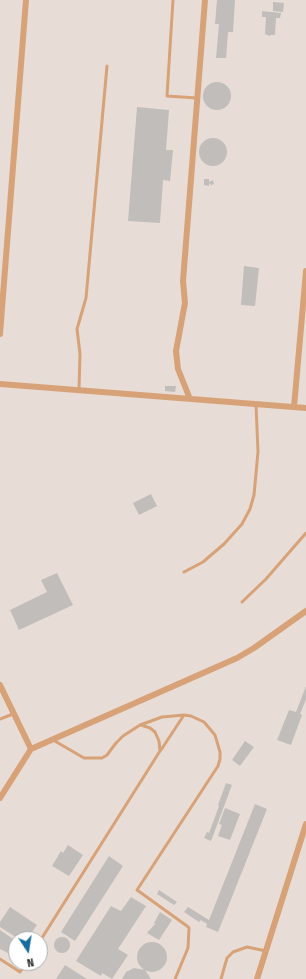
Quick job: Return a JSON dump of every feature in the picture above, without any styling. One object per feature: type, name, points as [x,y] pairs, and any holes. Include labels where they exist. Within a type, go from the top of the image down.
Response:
[{"type":"street","points":[[0,334],[26,0]]},
{"type":"street","points":[[190,399],[178,368],[176,351],[185,304],[183,281],[205,0]]},
{"type":"street","points":[[294,407],[306,271]]},
{"type":"street","points":[[0,384],[306,408]]},
{"type":"street","points":[[0,798],[31,749],[232,661],[250,651],[306,611]]},
{"type":"street","points":[[0,685],[31,749]]},
{"type":"street","points":[[257,979],[306,824]]},
{"type":"lane","points":[[173,0],[167,96],[197,98]]},
{"type":"lane","points":[[79,390],[80,354],[77,329],[86,298],[107,66]]},
{"type":"lane","points":[[184,572],[203,562],[224,544],[239,527],[248,513],[254,495],[258,452],[256,404]]},
{"type":"lane","points":[[242,602],[272,572],[306,534]]},
{"type":"lane","points":[[0,719],[14,714]]},
{"type":"lane","points":[[53,740],[81,757],[98,759],[107,756],[123,736],[140,725],[162,717],[184,715],[196,717],[204,722],[215,735],[220,759],[214,773],[137,890],[189,928],[188,948],[175,979]]},
{"type":"lane","points":[[46,931],[184,715]]},
{"type":"lane","points":[[140,725],[147,726],[156,732],[160,751]]},
{"type":"lane","points":[[221,979],[227,958],[233,952],[247,947],[266,951]]},
{"type":"shaded area","points":[[0,0],[306,0],[306,979],[0,979]]},
{"type":"building","points":[[217,0],[235,0],[233,32],[228,32],[226,58],[216,58],[219,24],[215,24]]},
{"type":"building","points":[[273,2],[284,3],[283,12],[273,11]]},
{"type":"building","points":[[262,11],[281,13],[280,18],[276,18],[275,35],[270,36],[265,34],[266,17],[262,17]]},
{"type":"building","points":[[217,82],[227,86],[231,96],[227,106],[217,110],[207,106],[203,96],[207,86]]},
{"type":"building","points":[[137,107],[169,110],[166,150],[173,150],[170,181],[163,180],[160,223],[128,221]]},
{"type":"building","points":[[213,138],[223,142],[227,152],[223,162],[213,166],[203,162],[199,152],[203,142]]},
{"type":"building","points":[[204,179],[209,179],[209,182],[213,180],[214,184],[211,185],[209,183],[209,186],[204,185]]},
{"type":"building","points":[[244,266],[259,268],[255,306],[241,305]]},
{"type":"building","points":[[165,386],[176,386],[175,392],[165,391]]},
{"type":"building","points":[[151,494],[157,506],[139,515],[133,503]]},
{"type":"building","points":[[57,573],[73,605],[19,630],[10,610],[47,592],[41,580]]},
{"type":"building","points":[[306,686],[306,699],[300,714],[302,715],[291,745],[277,740],[289,710],[296,712]]},
{"type":"building","points":[[245,741],[254,747],[240,766],[232,760]]},
{"type":"building","points":[[226,783],[232,785],[211,841],[204,838],[207,832],[209,833]]},
{"type":"building","points":[[255,804],[267,809],[218,932],[206,927],[207,924],[201,920],[199,922],[184,912],[188,907],[209,920]]},
{"type":"building","points":[[225,808],[240,814],[230,840],[218,836],[222,825],[219,824]]},
{"type":"building","points":[[68,845],[83,855],[69,876],[52,866],[61,851],[63,853]]},
{"type":"building","points":[[109,856],[123,866],[75,941],[61,932]]},
{"type":"building","points":[[159,890],[177,902],[174,905],[157,894]]},
{"type":"building","points":[[131,897],[146,906],[118,949],[128,955],[112,979],[102,973],[101,976],[76,961],[111,906],[121,911]]},
{"type":"building","points":[[10,907],[37,925],[33,931],[8,932],[0,927],[0,922]]},
{"type":"building","points":[[160,912],[172,920],[159,940],[147,933],[155,924],[154,923]]},
{"type":"building","points":[[0,930],[8,936],[8,953],[0,949]]},
{"type":"building","points":[[59,937],[65,937],[70,942],[68,951],[65,953],[59,953],[54,948],[54,942]]},
{"type":"building","points":[[152,942],[162,947],[167,957],[162,967],[152,972],[142,967],[137,957],[142,947]]},
{"type":"building","points":[[65,965],[87,979],[56,979]]},
{"type":"building","points":[[134,968],[145,970],[151,979],[122,979],[126,972]]}]
